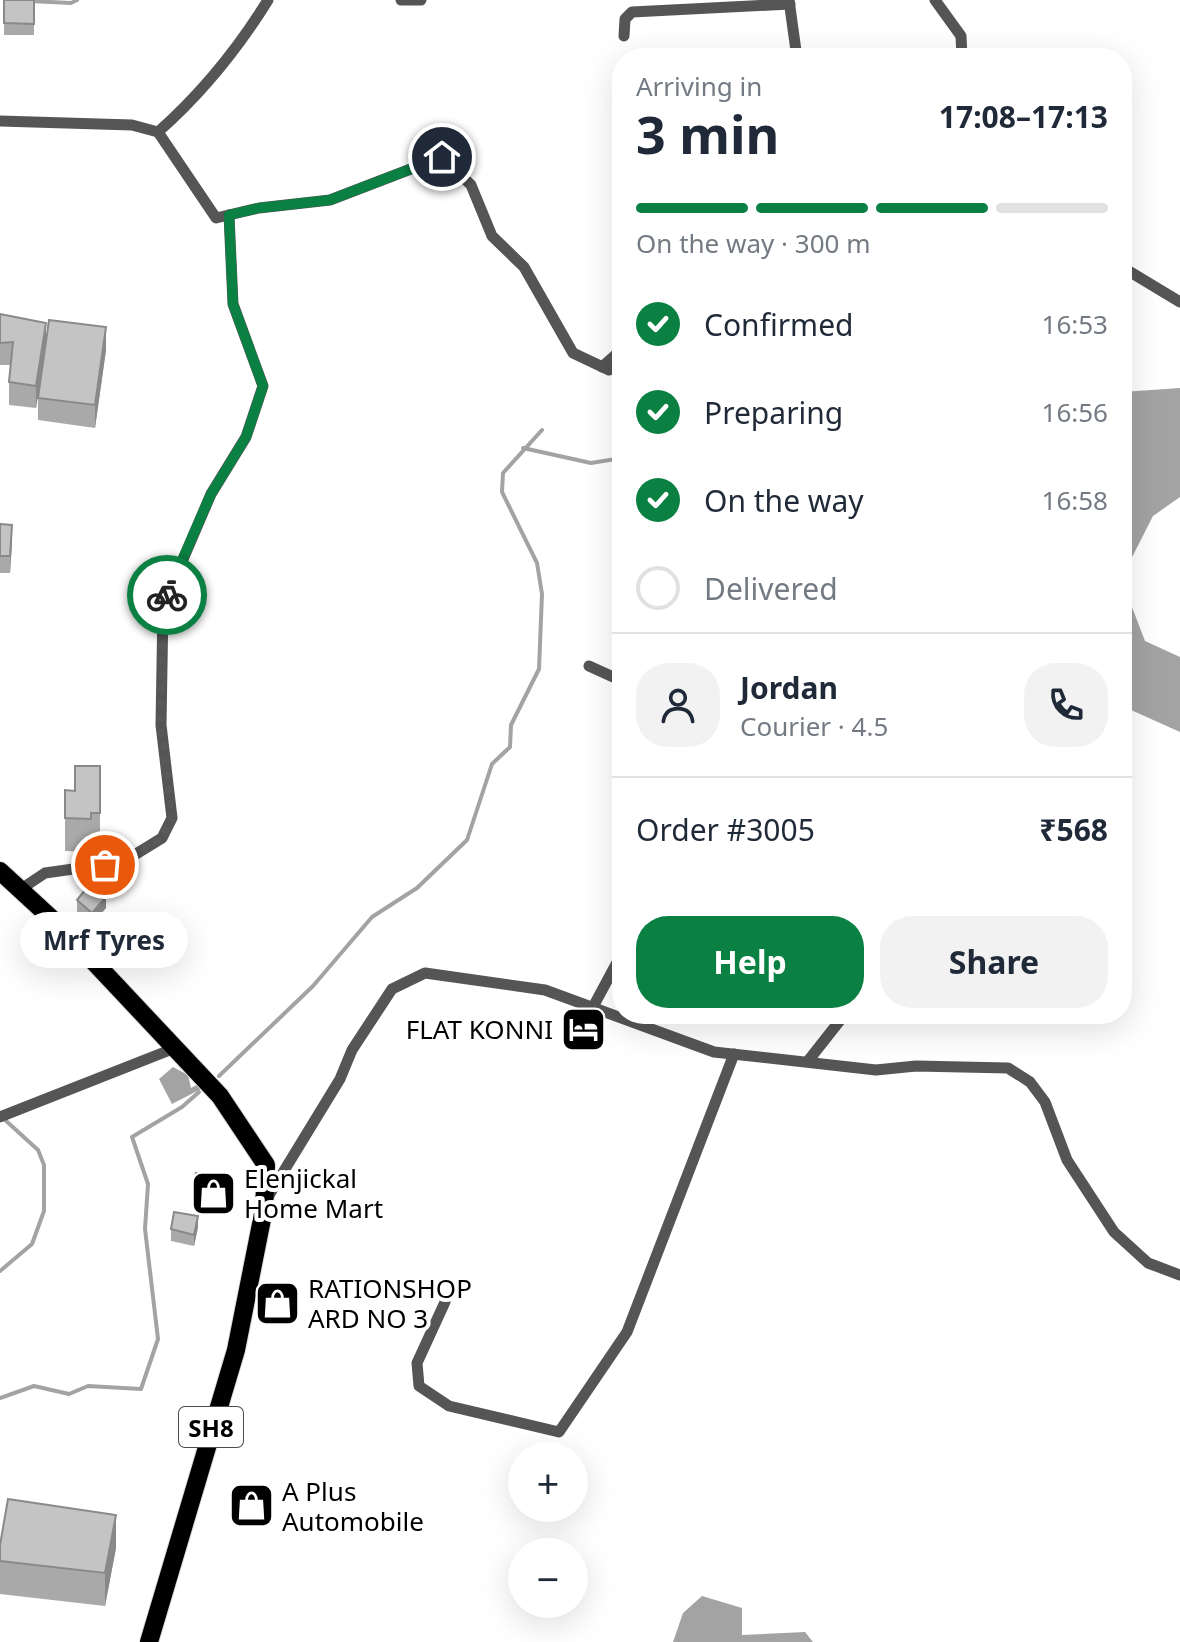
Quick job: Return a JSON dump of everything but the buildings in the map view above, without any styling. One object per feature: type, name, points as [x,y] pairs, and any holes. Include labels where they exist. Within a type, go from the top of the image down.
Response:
[{"type":"main road","name":"SH8","points":[[0,871],[21,889],[220,1096],[266,1165],[264,1209],[236,1350],[189,1498],[149,1642]]},
{"type":"street","points":[[158,132],[191,102],[233,54],[268,0]]},
{"type":"street","points":[[401,0],[421,0]]},
{"type":"street","points":[[935,0],[961,36],[962,48]]},
{"type":"street","points":[[624,36],[625,19],[632,12],[789,2],[796,48]]},
{"type":"street","points":[[0,121],[132,125],[158,132],[216,218],[259,208],[330,200],[442,157],[471,185],[492,236],[524,267],[573,353],[612,369]]},
{"type":"street","points":[[21,889],[45,873],[123,862],[162,838],[172,818],[161,725],[163,606],[211,494],[246,437],[263,386],[233,304],[229,215]]},
{"type":"street","points":[[1132,273],[1180,302]]},
{"type":"street","points":[[602,367],[612,358]]},
{"type":"street","points":[[589,666],[612,676]]},
{"type":"street","points":[[593,1007],[612,972]]},
{"type":"street","points":[[264,1209],[340,1079],[352,1050],[392,989],[425,973],[545,990],[612,1014]]},
{"type":"street","points":[[639,1024],[714,1052],[876,1070],[916,1066],[1008,1068],[1030,1082],[1045,1102],[1067,1160],[1114,1232],[1148,1263],[1180,1275]]},
{"type":"street","points":[[808,1061],[837,1024]]},
{"type":"street","points":[[0,1117],[175,1048]]},
{"type":"street","points":[[445,1302],[417,1363],[419,1386],[449,1406],[559,1432],[627,1332],[734,1054]]},
{"type":"shaded area","points":[[1180,388],[1180,497],[1153,516],[1132,557],[1132,391]]},
{"type":"shaded area","points":[[1132,607],[1145,641],[1180,657],[1180,732],[1132,710]]},
{"type":"shaded area","points":[[173,1067],[188,1075],[191,1088],[200,1083],[201,1089],[172,1104],[159,1079]]},
{"type":"shaded area","points":[[702,1596],[742,1608],[742,1635],[805,1632],[813,1642],[673,1642],[683,1613]]},
{"type":"waterway","points":[[30,1],[71,3],[77,0]]},
{"type":"waterway","points":[[219,1076],[313,986],[372,917],[417,888],[467,840],[492,764],[510,747],[511,725],[539,669],[542,594],[537,563],[502,492],[503,473],[542,430]]},
{"type":"waterway","points":[[523,448],[591,463],[612,460]]},
{"type":"waterway","points":[[0,1398],[34,1386],[69,1394],[88,1386],[141,1389],[158,1339],[145,1229],[148,1184],[132,1137],[182,1107],[199,1092]]},
{"type":"waterway","points":[[0,1271],[32,1244],[44,1211],[44,1165],[38,1150],[4,1119]]},
{"type":"way so far","points":[[105,865],[123,862],[162,838],[172,818],[161,725],[163,606],[167,595]]},
{"type":"place","name":"Mrf Tyres","points":[[105,865]]},
{"type":"place","name":"FLAT KONNI","points":[[584,1029]]},
{"type":"place","name":"Elenjickal Home Mart","points":[[213,1193]]},
{"type":"place","name":"RATIONSHOP ARD NO 3","points":[[277,1303]]},
{"type":"place","name":"A Plus Automobile","points":[[251,1506]]},
{"type":"route","points":[[167,595],[211,494],[246,437],[263,386],[257,362],[233,304],[229,215],[259,208],[330,200],[442,157]]}]
